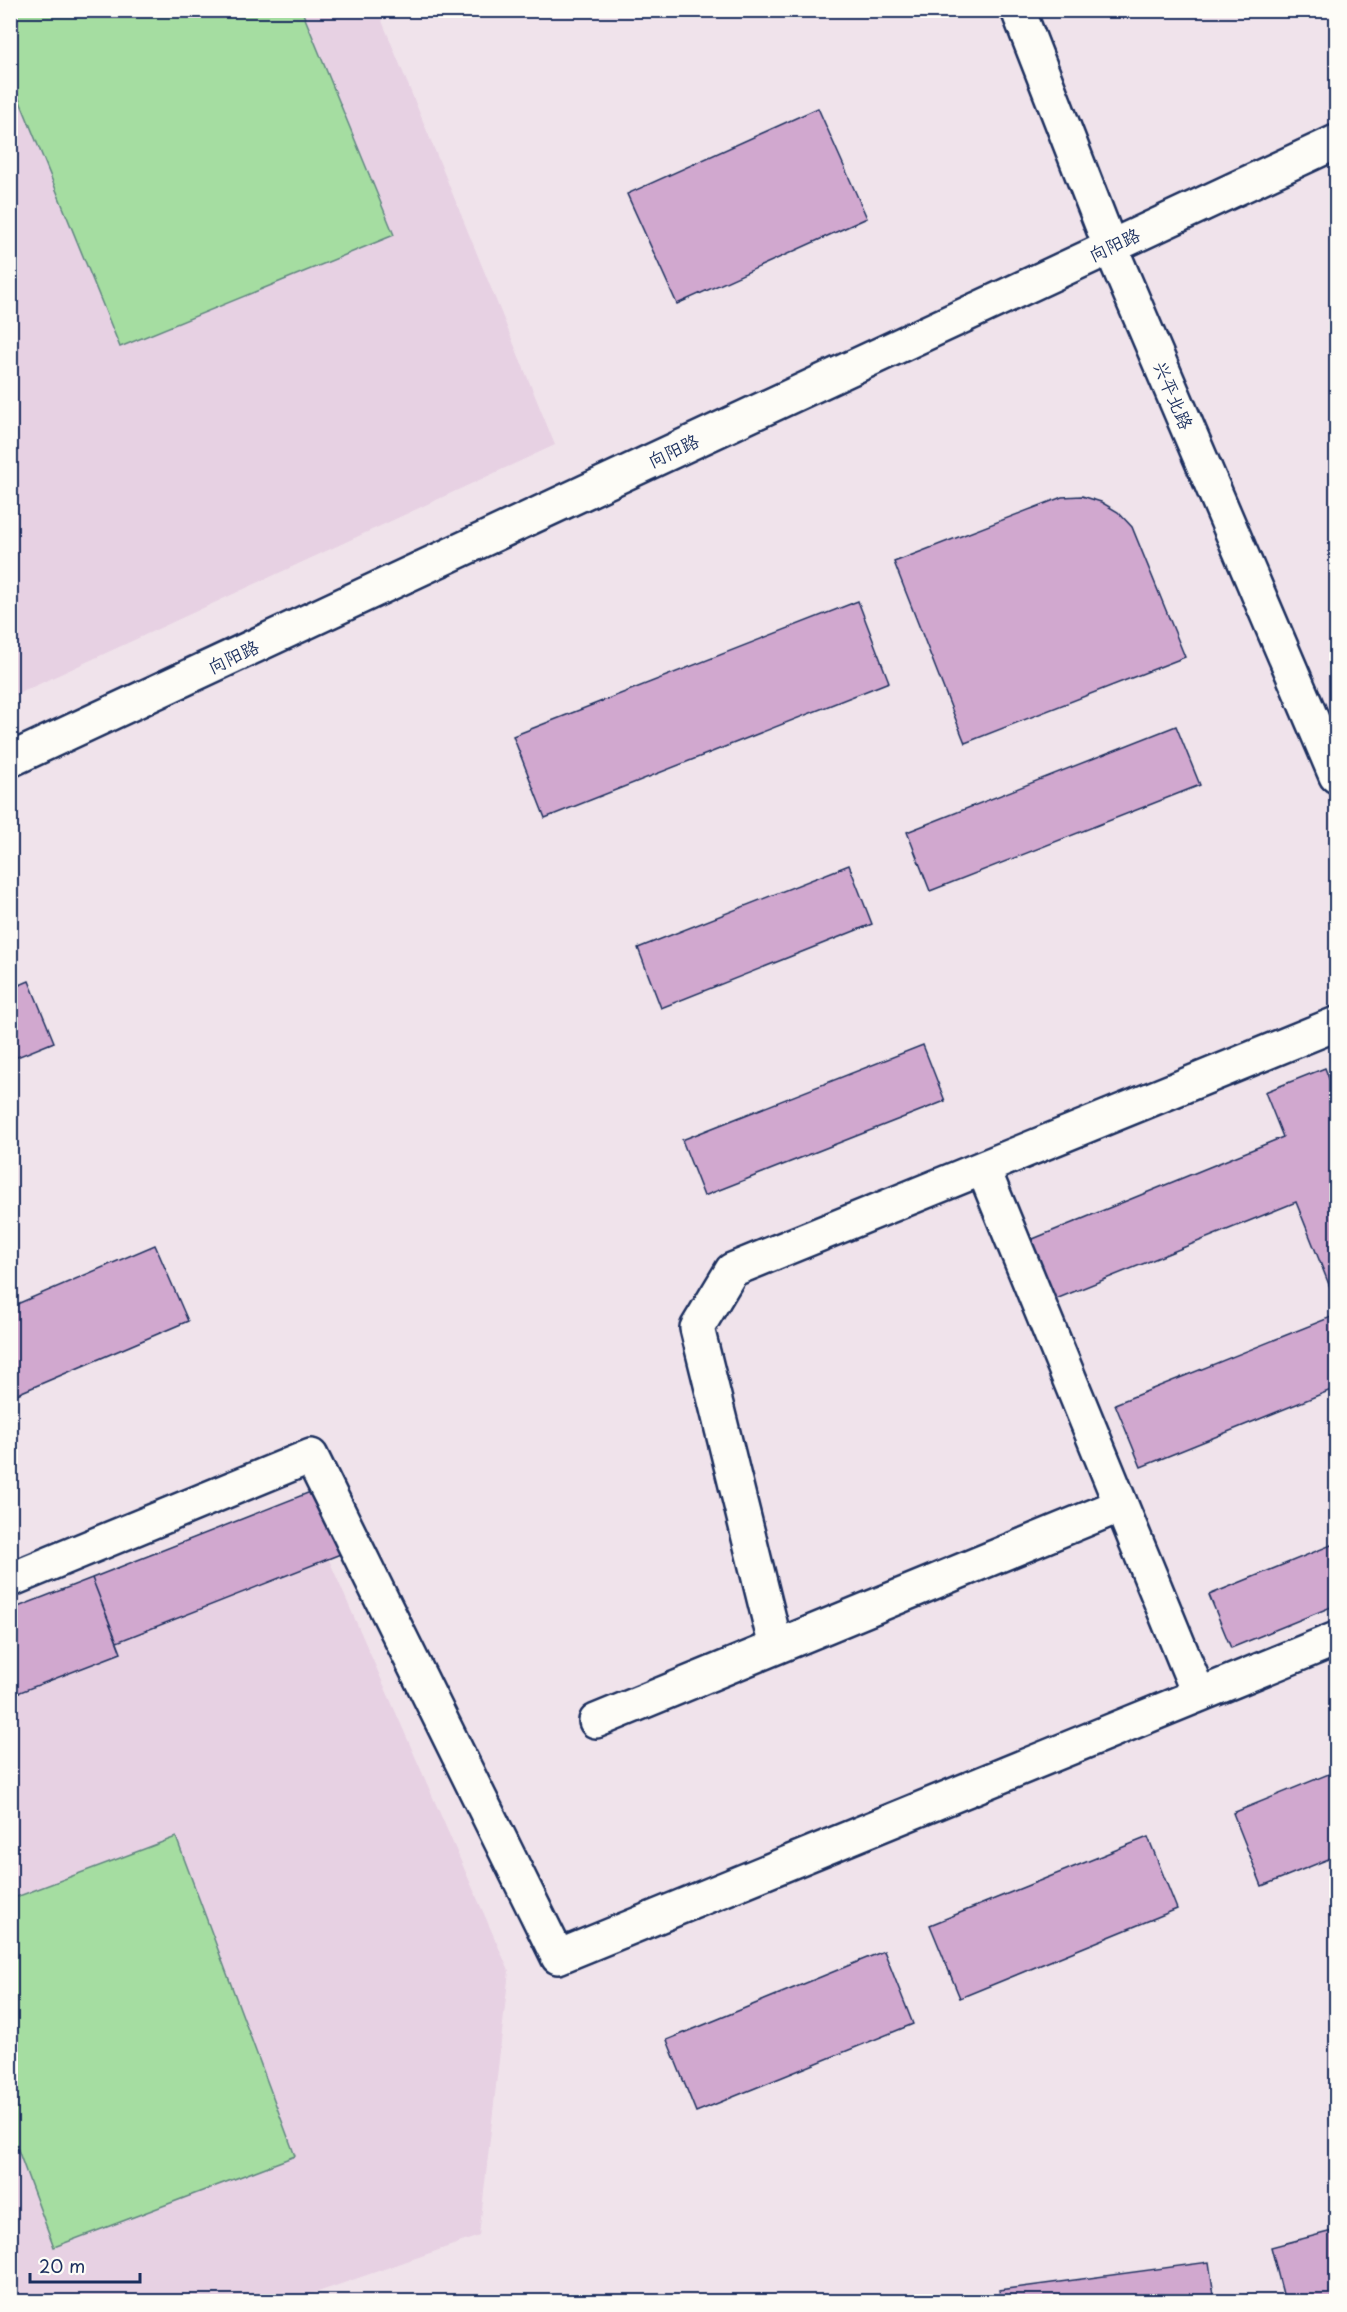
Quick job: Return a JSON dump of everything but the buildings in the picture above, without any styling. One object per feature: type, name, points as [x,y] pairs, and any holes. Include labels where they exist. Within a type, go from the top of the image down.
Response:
[{"type":"street","name":"兴平北路","points":[[1018,10],[1110,246],[1336,776]]},
{"type":"street","name":"向阳路","points":[[10,760],[1336,141]]},
{"type":"street","points":[[776,1647],[697,1328],[732,1270],[1336,1024]]},
{"type":"street","points":[[983,1168],[1199,1695]]},
{"type":"street","points":[[10,1580],[310,1455],[558,1957],[1336,1639]]},
{"type":"street","points":[[596,1721],[1121,1505]]},
{"type":"shaded area","points":[[10,11],[378,11],[555,445],[11,697]]},
{"type":"shaded area","points":[[319,1537],[509,1971],[479,2236],[292,2301],[11,2302],[11,1652]]},
{"type":"green space","points":[[10,11],[302,11],[394,235],[120,347],[11,79]]},
{"type":"green space","points":[[176,1837],[295,2156],[54,2247],[11,2131],[11,1899]]}]
